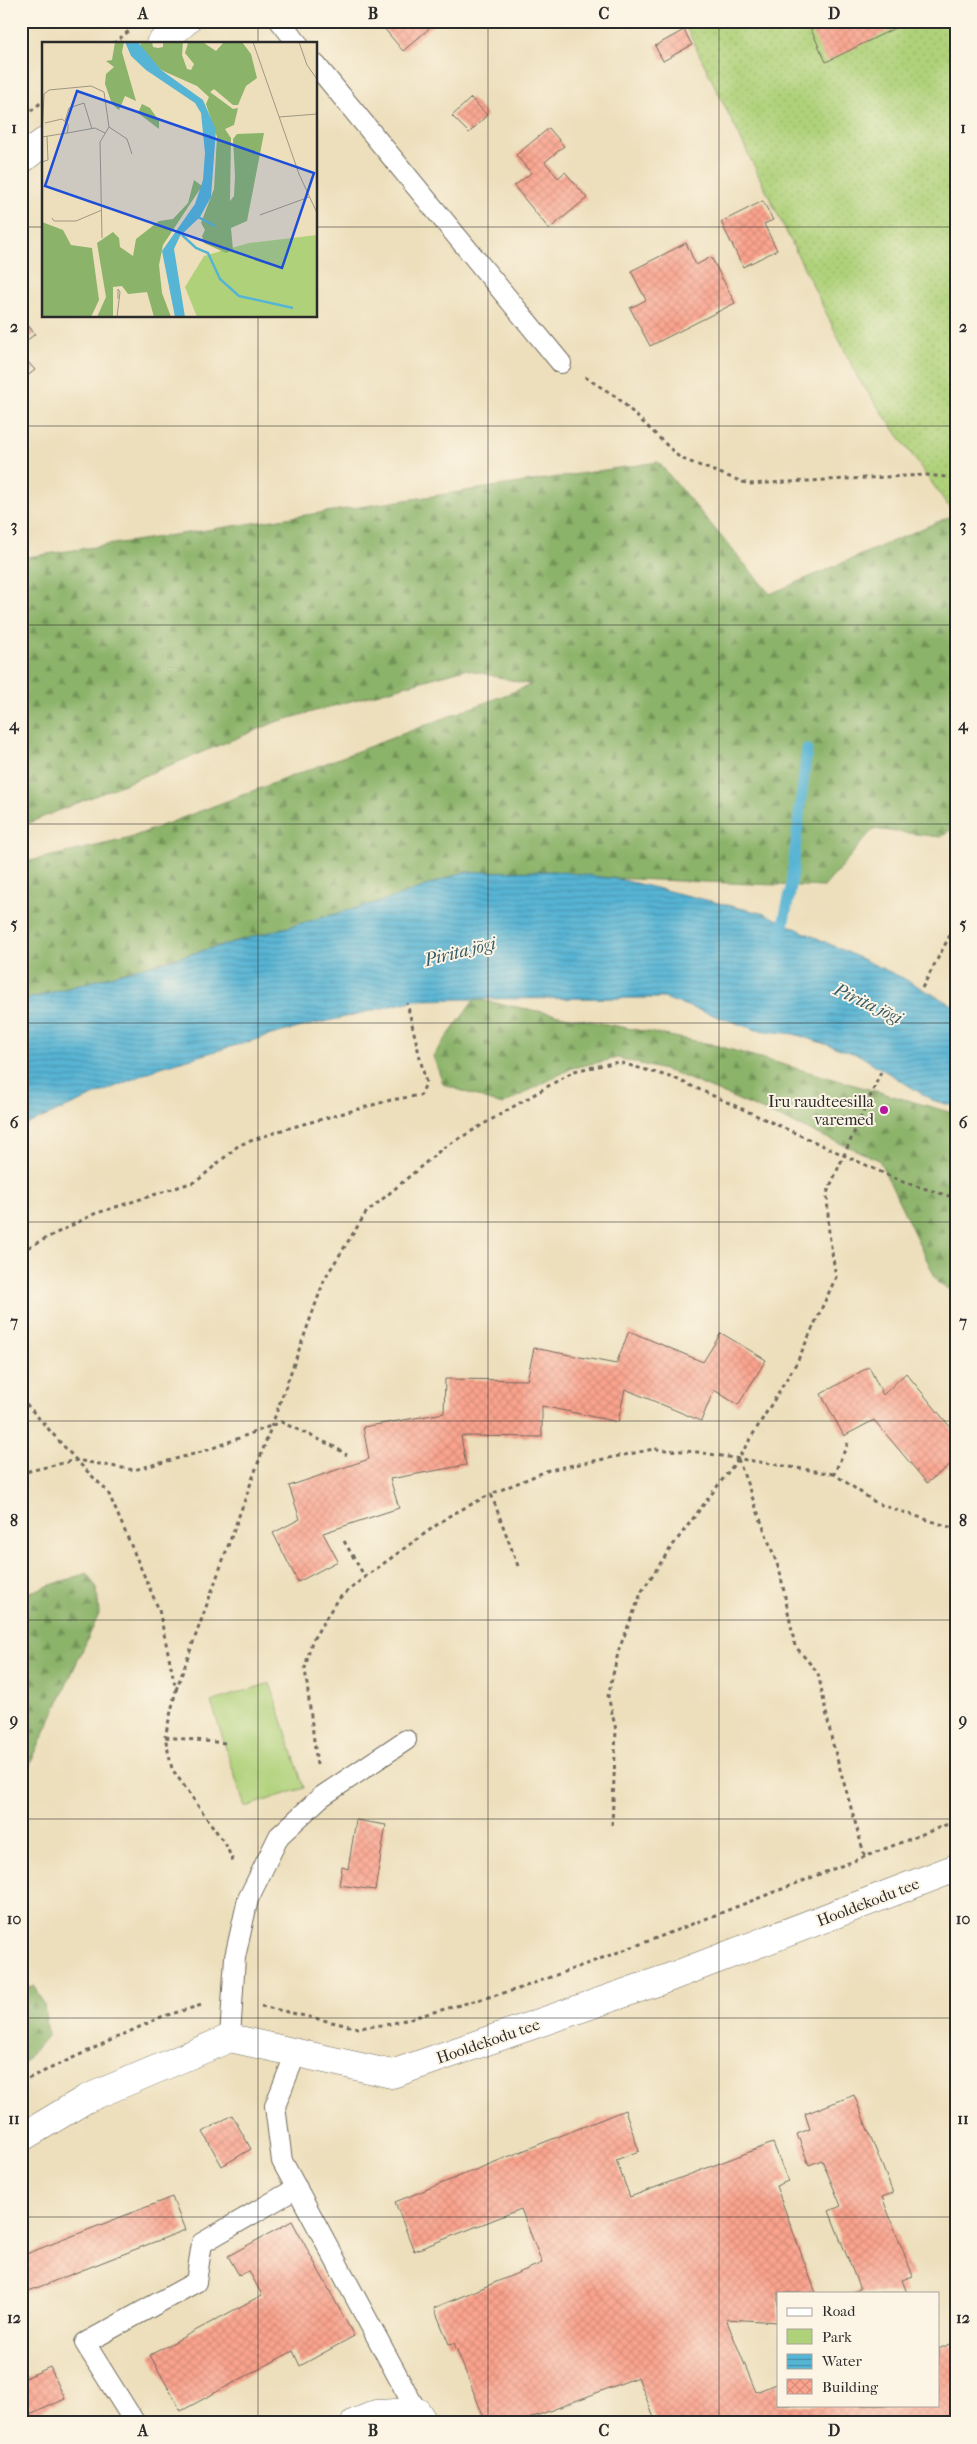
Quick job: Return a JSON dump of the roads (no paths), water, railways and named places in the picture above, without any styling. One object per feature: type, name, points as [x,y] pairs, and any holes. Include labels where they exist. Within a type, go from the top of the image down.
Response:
[{"type":"street","points":[[162,42],[186,21]]},
{"type":"street","points":[[21,160],[42,144]]},
{"type":"street","name":"Hooldekodu tee","points":[[230,2038],[392,2074],[668,1978],[956,1868]]},
{"type":"street","points":[[21,2138],[86,2099],[230,2038]]},
{"type":"street","points":[[355,2423],[377,2414],[421,2418]]},
{"type":"lane","points":[[280,21],[296,42]]},
{"type":"lane","points":[[318,67],[561,363]]},
{"type":"lane","points":[[230,2038],[235,1957],[248,1899],[279,1836],[321,1797],[406,1740]]},
{"type":"lane","points":[[296,2053],[275,2106],[282,2161],[421,2418]]},
{"type":"lane","points":[[135,2423],[85,2343],[196,2282],[202,2243],[297,2188]]},
{"type":"water","name":"Pirita jõgi","points":[[553,871],[618,879],[765,914],[903,978],[956,1007],[956,1107],[932,1100],[859,1055],[794,1034],[756,1030],[664,998],[416,1000],[278,1033],[161,1067],[21,1127],[21,1001],[393,898],[464,872]]},
{"type":"waterway","points":[[780,938],[790,893],[807,749]]},
{"type":"place","name":"Iru raudteesilla varemed","points":[[884,1110]]}]
